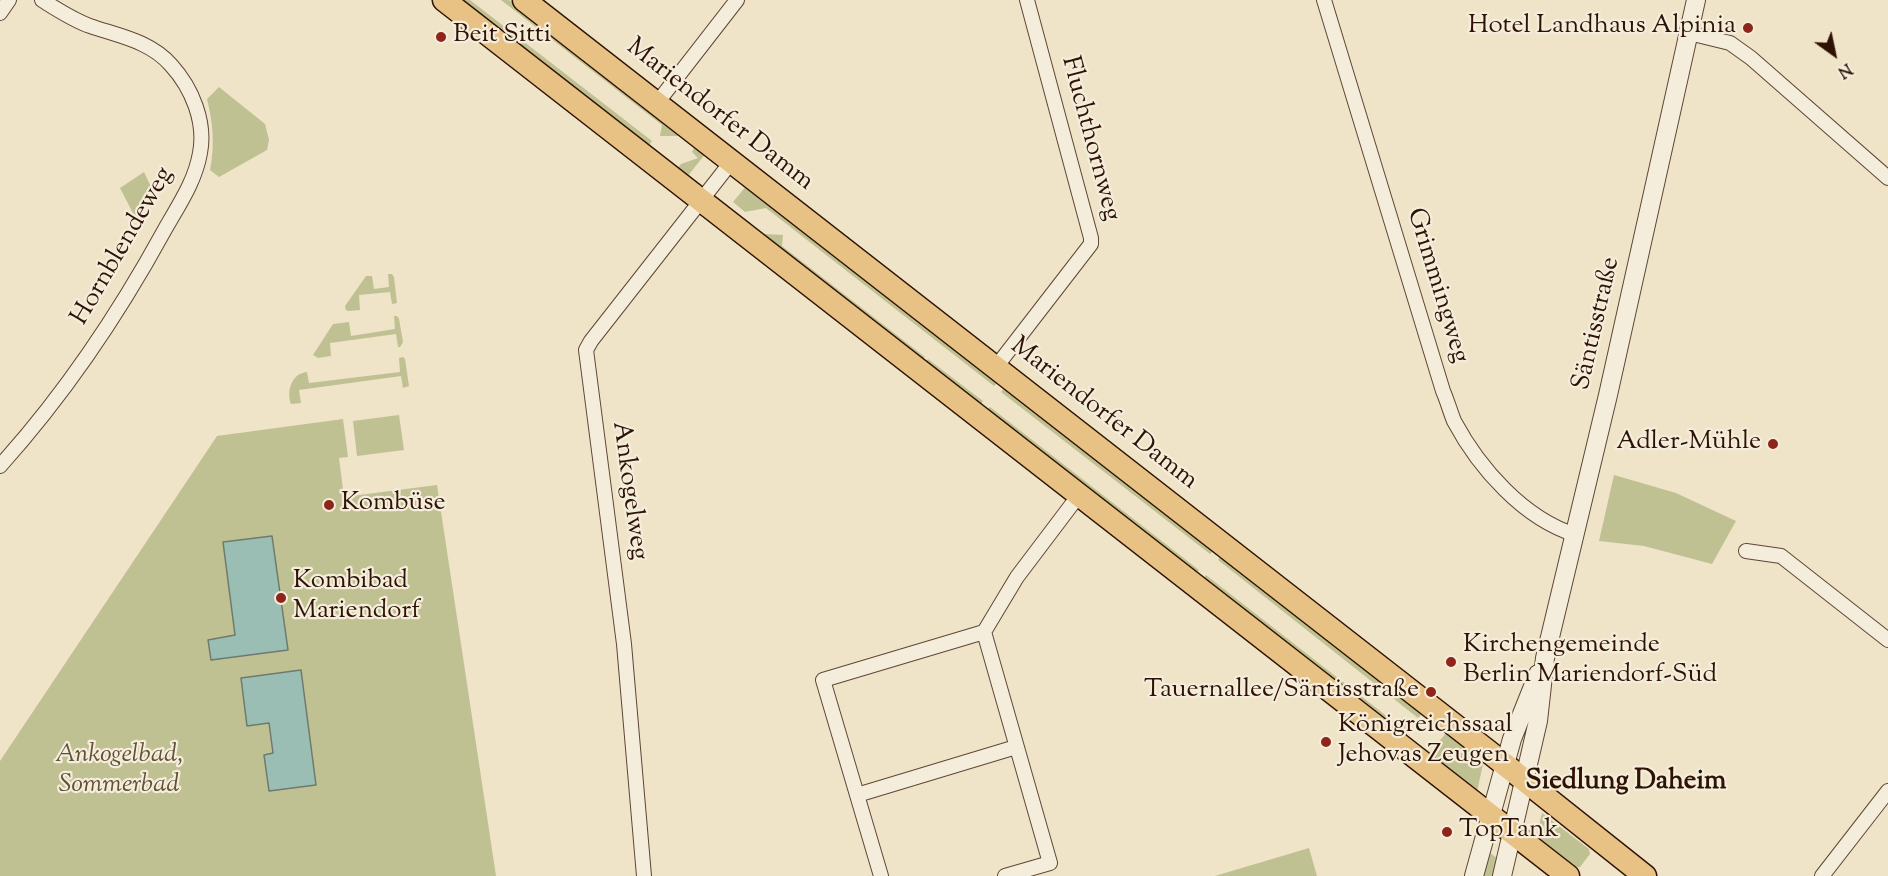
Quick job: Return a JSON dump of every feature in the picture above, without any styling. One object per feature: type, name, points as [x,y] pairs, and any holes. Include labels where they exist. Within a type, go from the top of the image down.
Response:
[{"type":"main road","points":[[444,0],[1568,876]]},
{"type":"main road","name":"Mariendorfer Damm","points":[[524,0],[1505,764],[1645,876]]},
{"type":"street","points":[[0,13],[9,0]]},
{"type":"street","name":"Hornblendeweg","points":[[0,466],[71,379],[140,276],[192,181],[201,151],[199,118],[194,103],[184,83],[171,65],[150,47],[136,40],[88,25],[42,0]]},
{"type":"street","points":[[657,103],[737,0]]},
{"type":"street","name":"Fluchthornweg","points":[[996,367],[1091,244],[1027,0]]},
{"type":"street","name":"Grimmingweg","points":[[1324,0],[1436,369],[1454,420],[1477,458],[1503,487],[1536,516],[1559,530],[1576,535]]},
{"type":"street","name":"Säntisstraße","points":[[1502,876],[1538,721],[1545,658],[1576,535],[1696,0]]},
{"type":"street","points":[[1689,33],[1730,44],[1751,58],[1888,177]]},
{"type":"street","name":"Ankogelweg","points":[[644,876],[624,644],[586,350],[732,161]]},
{"type":"street","points":[[881,876],[823,680],[984,632],[1017,577],[1080,495]]},
{"type":"street","points":[[1746,551],[1781,556],[1888,640]]},
{"type":"street","points":[[984,632],[1050,863],[1005,876]]},
{"type":"street","name":"Säntisstraße","points":[[1474,876],[1514,733],[1545,658]]},
{"type":"street","points":[[857,795],[1016,747]]},
{"type":"street","points":[[1822,876],[1888,791]]},
{"type":"green space","points":[[460,0],[470,0],[652,141],[648,147]]},
{"type":"green space","points":[[501,0],[509,0],[682,136],[660,136],[662,125]]},
{"type":"green space","points":[[219,87],[265,124],[269,140],[267,150],[219,177],[210,170],[213,134],[207,99]]},
{"type":"green space","points":[[694,148],[699,148],[706,153],[687,177],[677,169],[681,164],[698,158],[692,152]]},
{"type":"green space","points":[[144,172],[152,189],[137,221],[120,188]]},
{"type":"green space","points":[[747,185],[999,381],[994,386],[766,208],[745,212],[733,202]]},
{"type":"green space","points":[[765,234],[783,235],[782,246],[925,357],[922,360]]},
{"type":"green space","points":[[388,274],[394,277],[397,303],[392,304],[390,292],[359,295],[360,310],[346,310],[345,306],[366,276],[372,276],[374,289],[389,287]]},
{"type":"green space","points":[[394,316],[399,319],[403,342],[400,347],[398,347],[396,334],[330,343],[331,356],[318,358],[313,355],[333,324],[349,322],[351,336],[395,329]]},
{"type":"green space","points":[[403,357],[409,386],[403,388],[401,376],[299,390],[301,403],[291,404],[290,388],[294,379],[302,373],[307,372],[309,383],[400,372],[399,358]]},
{"type":"green space","points":[[928,359],[983,401],[980,405],[925,362]]},
{"type":"green space","points":[[1005,387],[1215,549],[1210,554],[1001,392]]},
{"type":"green space","points":[[990,407],[1199,570],[1196,573],[986,410]]},
{"type":"green space","points":[[399,415],[404,450],[357,456],[353,421]]},
{"type":"green space","name":"Ankogelbad, Sommerbad","points":[[343,419],[348,457],[339,458],[344,497],[437,485],[496,876],[0,876],[0,761],[217,436]]},
{"type":"green space","points":[[1614,475],[1676,493],[1736,521],[1712,564],[1644,546],[1599,541]]},
{"type":"green space","points":[[1222,555],[1424,712],[1418,718],[1218,560]]},
{"type":"green space","points":[[1206,575],[1398,725],[1402,717],[1412,728],[1405,736],[1203,579]]},
{"type":"green space","points":[[1447,732],[1484,759],[1477,792],[1430,755]]},
{"type":"green space","points":[[1542,813],[1589,849],[1590,854],[1580,867],[1575,868],[1536,838]]},
{"type":"green space","points":[[1309,848],[1317,876],[1215,876]]},
{"type":"green space","points":[[1490,853],[1500,860],[1496,876],[1482,876]]},
{"type":"water","points":[[272,536],[288,650],[211,660],[208,640],[235,635],[223,542]]},
{"type":"water","points":[[301,670],[316,785],[269,791],[264,755],[273,753],[269,723],[247,726],[241,678]]},
{"type":"place","name":"Hotel Landhaus Alpinia","points":[[1748,28]]},
{"type":"place","name":"Beit Sitti","points":[[441,37]]},
{"type":"place","name":"Adler-Mühle","points":[[1773,444]]},
{"type":"place","name":"Kombüse","points":[[329,505]]},
{"type":"place","name":"Kombibad Mariendorf","points":[[281,598]]},
{"type":"place","name":"Kirchengemeinde Berlin Mariendorf-Süd","points":[[1451,662]]},
{"type":"place","name":"Tauernallee/Säntisstraße","points":[[1431,692]]},
{"type":"place","name":"Königreichssaal Jehovas Zeugen","points":[[1326,742]]},
{"type":"place","name":"TopTank","points":[[1447,832]]},
{"type":"district","name":"Siedlung Daheim","points":[[1626,783]]}]
